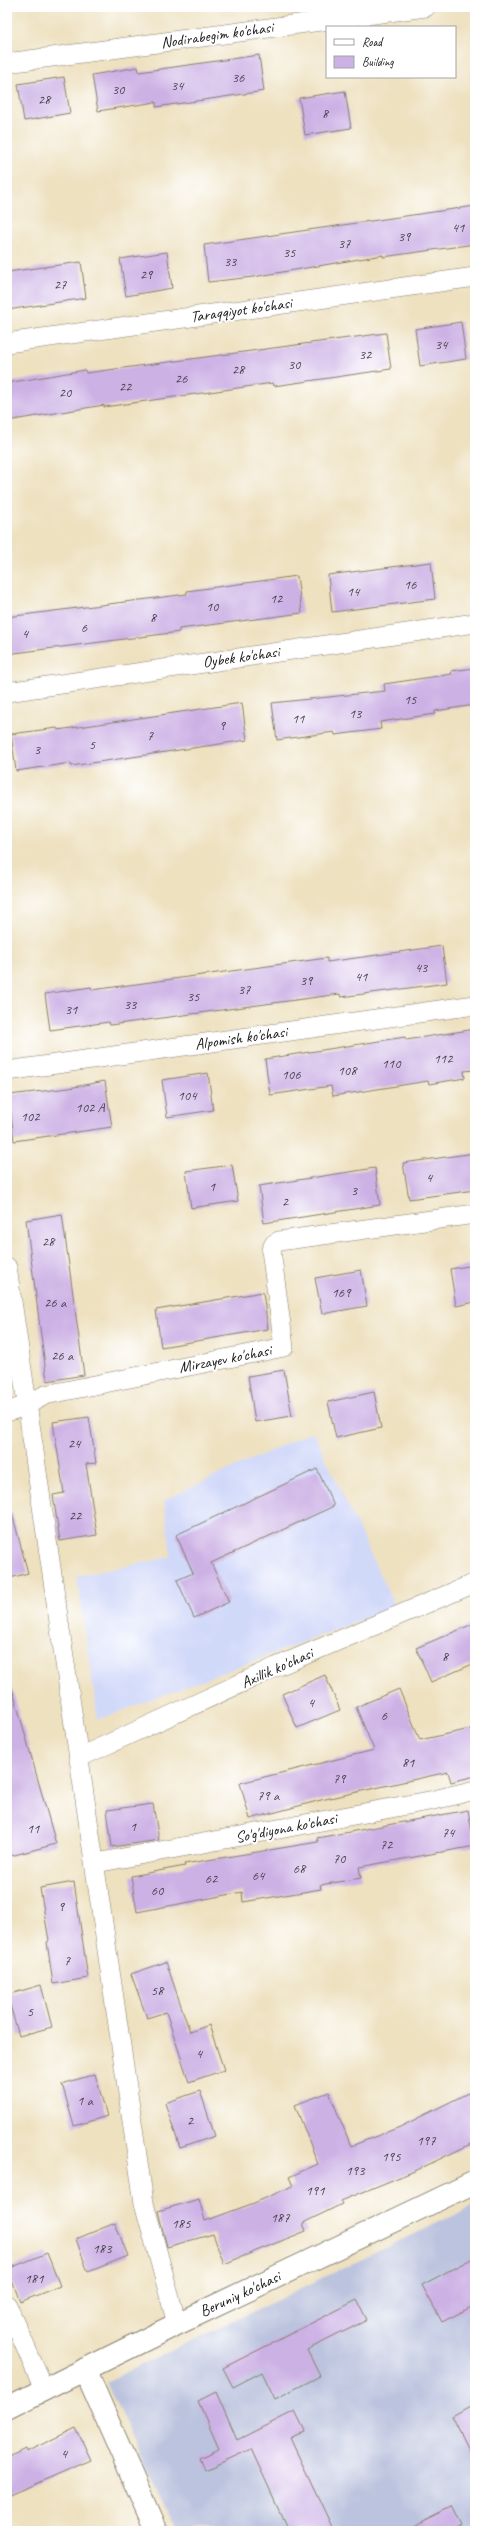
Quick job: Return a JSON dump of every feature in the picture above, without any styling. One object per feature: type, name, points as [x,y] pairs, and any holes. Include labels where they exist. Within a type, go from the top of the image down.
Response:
[{"type":"street","name":"Nodirabegim ko'chasi","points":[[7,63],[426,7]]},
{"type":"street","name":"Taraqqiyot ko'chasi","points":[[7,343],[475,277]]},
{"type":"street","name":"Oybek ko'chasi","points":[[7,692],[475,623]]},
{"type":"street","name":"Alpomish ko'chasi","points":[[7,1071],[475,1005]]},
{"type":"street","name":"Mirzayev ko'chasi","points":[[7,1412],[28,1405],[46,1395],[284,1347],[271,1250],[274,1244],[279,1241],[475,1214]]},
{"type":"street","points":[[7,1267],[96,1863],[144,2203],[177,2324]]},
{"type":"street","name":"Axillik ko'chasi","points":[[80,1757],[276,1667],[475,1584]]},
{"type":"street","name":"So'g'diyona ko'chasi","points":[[96,1863],[434,1800],[475,1790]]},
{"type":"street","name":"Beruniy ko'chasi","points":[[7,2408],[177,2324],[475,2182]]},
{"type":"street","points":[[7,2305],[44,2389]]},
{"type":"street","points":[[85,2369],[156,2531]]},
{"type":"shaded area","points":[[313,1431],[395,1607],[98,1720],[77,1576],[171,1557],[164,1500]]},
{"type":"shaded area","points":[[475,2205],[475,2531],[177,2531],[106,2382]]},
{"type":"building","points":[[259,55],[264,91],[156,107],[156,102],[98,111],[92,75],[138,67],[139,72]]},
{"type":"building","points":[[64,77],[70,113],[24,121],[18,84]]},
{"type":"building","points":[[345,91],[351,128],[305,135],[299,98]]},
{"type":"building","points":[[475,206],[475,244],[383,257],[383,255],[253,277],[208,282],[204,245]]},
{"type":"building","points":[[167,252],[172,288],[126,296],[120,259]]},
{"type":"building","points":[[81,262],[86,298],[7,310],[7,272]]},
{"type":"building","points":[[461,322],[466,359],[420,366],[415,329]]},
{"type":"building","points":[[386,333],[391,369],[274,386],[273,383],[104,407],[104,405],[7,421],[7,383],[85,370],[86,373]]},
{"type":"building","points":[[431,562],[435,599],[332,612],[328,575]]},
{"type":"building","points":[[297,576],[302,613],[179,629],[179,632],[7,654],[7,617],[187,594],[187,591]]},
{"type":"building","points":[[475,668],[475,705],[435,711],[435,714],[380,722],[381,729],[335,735],[334,732],[277,740],[272,703],[385,691],[384,684],[452,674],[451,671]]},
{"type":"building","points":[[242,703],[247,740],[71,766],[71,763],[16,771],[11,734],[57,728],[58,730]]},
{"type":"building","points":[[442,946],[447,983],[341,997],[340,994],[110,1025],[109,1022],[50,1030],[45,994],[91,987],[92,990],[327,958],[327,962]]},
{"type":"building","points":[[475,1029],[475,1070],[464,1071],[465,1078],[429,1084],[428,1081],[333,1096],[331,1086],[270,1095],[265,1059],[405,1037],[406,1040]]},
{"type":"building","points":[[208,1073],[213,1110],[167,1117],[162,1080]]},
{"type":"building","points":[[105,1081],[112,1127],[14,1141],[9,1095],[69,1088]]},
{"type":"building","points":[[475,1153],[475,1190],[409,1199],[403,1163]]},
{"type":"building","points":[[232,1165],[238,1201],[191,1208],[186,1171]]},
{"type":"building","points":[[375,1168],[380,1205],[264,1223],[259,1186]]},
{"type":"building","points":[[62,1214],[84,1375],[47,1381],[26,1220]]},
{"type":"building","points":[[475,1265],[475,1302],[456,1306],[450,1269]]},
{"type":"building","points":[[361,1270],[367,1306],[322,1314],[315,1278]]},
{"type":"building","points":[[263,1292],[268,1329],[161,1347],[156,1310]]},
{"type":"building","points":[[284,1370],[292,1416],[255,1422],[248,1376]]},
{"type":"building","points":[[374,1392],[381,1428],[336,1438],[328,1402]]},
{"type":"building","points":[[89,1417],[96,1463],[86,1464],[97,1535],[60,1541],[53,1495],[64,1493],[53,1422]]},
{"type":"building","points":[[317,1469],[334,1506],[211,1563],[229,1602],[194,1618],[177,1580],[193,1573],[176,1535]]},
{"type":"building","points":[[12,1513],[28,1573],[7,1579],[7,1514]]},
{"type":"building","points":[[475,1623],[475,1663],[431,1682],[416,1648]]},
{"type":"building","points":[[325,1675],[340,1710],[297,1728],[282,1694]]},
{"type":"building","points":[[7,1688],[12,1688],[56,1844],[7,1857]]},
{"type":"building","points":[[399,1689],[420,1740],[475,1728],[475,1776],[451,1782],[448,1772],[321,1800],[250,1819],[240,1783],[374,1750],[356,1707]]},
{"type":"building","points":[[153,1804],[159,1840],[112,1847],[107,1810]]},
{"type":"building","points":[[468,1810],[475,1846],[359,1867],[361,1878],[320,1885],[321,1889],[243,1902],[242,1892],[137,1912],[131,1876],[185,1866],[184,1864],[318,1842],[317,1838]]},
{"type":"building","points":[[74,1882],[88,1978],[53,1984],[47,1942],[49,1941],[40,1888]]},
{"type":"building","points":[[166,1962],[190,2032],[209,2025],[224,2070],[189,2082],[166,2012],[147,2018],[131,1974]]},
{"type":"building","points":[[41,1985],[52,2027],[19,2036],[7,1995]]},
{"type":"building","points":[[95,2074],[107,2116],[74,2126],[62,2084]]},
{"type":"building","points":[[200,2091],[215,2136],[180,2148],[165,2103]]},
{"type":"building","points":[[329,2092],[351,2146],[400,2127],[468,2093],[475,2108],[475,2142],[417,2170],[341,2201],[342,2204],[303,2223],[306,2231],[224,2264],[213,2234],[167,2247],[158,2211],[199,2199],[205,2221],[254,2203],[293,2186],[289,2177],[318,2164],[295,2105]]},
{"type":"building","points":[[115,2223],[128,2256],[88,2272],[76,2239]]},
{"type":"building","points":[[47,2253],[60,2286],[20,2302],[8,2269]]},
{"type":"building","points":[[475,2257],[475,2305],[442,2322],[422,2285]]},
{"type":"building","points":[[357,2300],[367,2320],[307,2350],[320,2376],[275,2399],[262,2372],[233,2387],[223,2368]]},
{"type":"building","points":[[216,2392],[237,2440],[295,2411],[305,2431],[290,2438],[334,2531],[289,2531],[251,2449],[205,2470],[200,2458],[219,2449],[198,2401]]},
{"type":"building","points":[[470,2406],[475,2416],[475,2461],[452,2416]]},
{"type":"building","points":[[76,2428],[91,2460],[7,2496],[7,2458],[25,2449],[26,2452]]},
{"type":"building","points":[[452,2506],[462,2526],[452,2531],[401,2531]]}]
